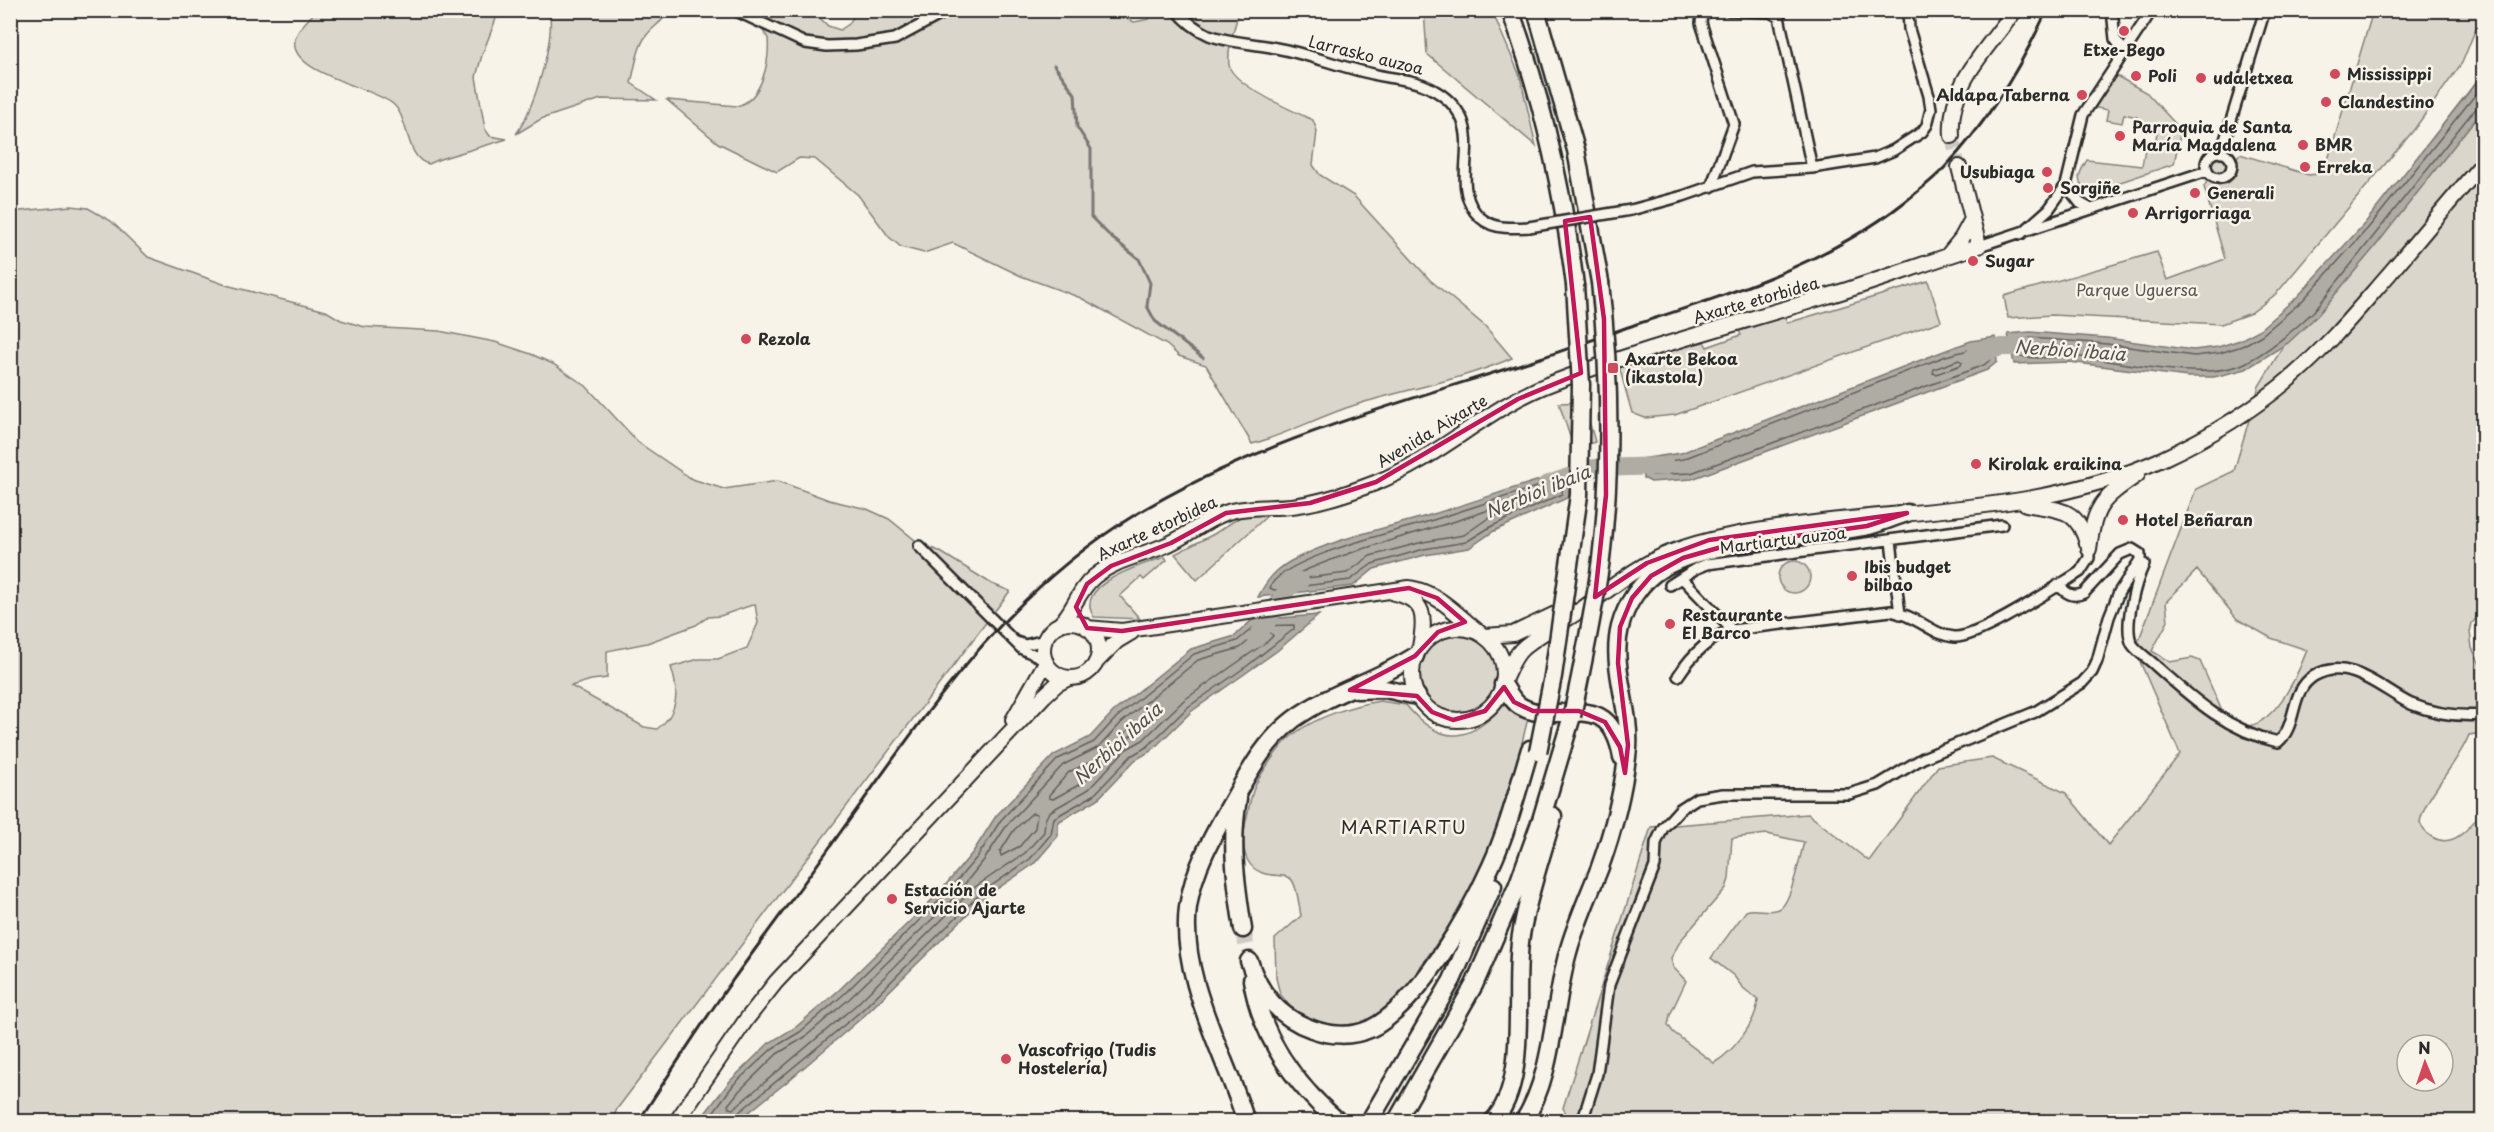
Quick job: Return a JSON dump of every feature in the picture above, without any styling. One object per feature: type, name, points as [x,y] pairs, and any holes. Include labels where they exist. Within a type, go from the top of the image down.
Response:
[{"type":"highway","points":[[1369,1122],[1452,980],[1500,870],[1534,750],[1545,693],[1553,676],[1579,495],[1581,385],[1575,285],[1552,151],[1532,75],[1510,10]]},
{"type":"highway","points":[[1492,1122],[1506,1100],[1514,1077],[1521,936],[1565,757],[1589,635],[1601,557],[1606,495],[1606,381],[1600,282],[1576,150],[1536,10]]},
{"type":"highway","points":[[1523,1122],[1537,1094],[1545,1070],[1563,970],[1613,826],[1625,772],[1628,745],[1620,681],[1619,636],[1632,598],[1651,576],[1683,558],[1725,546],[1867,526],[1907,513]]},
{"type":"highway","points":[[1246,1122],[1196,982],[1191,957],[1188,919],[1192,891],[1203,858],[1260,755],[1292,721],[1312,707],[1384,675],[1418,651]]},
{"type":"highway","points":[[1504,682],[1514,702],[1533,711],[1579,711],[1605,722],[1614,733],[1620,747],[1625,772]]},
{"type":"highway","points":[[1350,690],[1385,689],[1417,696]]},
{"type":"highway","points":[[1339,1122],[1310,1095],[1275,1049],[1260,1017],[1249,957],[1255,978],[1274,1005],[1288,1018],[1306,1027],[1335,1035],[1356,1034],[1379,1024],[1396,1011],[1424,979],[1473,904],[1491,865],[1534,750]]},
{"type":"highway","points":[[1397,1120],[1474,985],[1518,884],[1565,757]]},
{"type":"highway","points":[[1241,787],[1235,819],[1233,855],[1243,929]]},
{"type":"main road","points":[[1952,136],[1951,119],[1960,86],[2009,13]]},
{"type":"main road","points":[[2089,549],[2096,511],[2105,499],[2159,461],[2222,428],[2296,374],[2350,320],[2484,162]]},
{"type":"main road","points":[[1959,167],[1979,246]]},
{"type":"main road","points":[[1947,256],[1962,239],[1972,219]]},
{"type":"main road","name":"Axarte etorbidea","points":[[1543,387],[1682,339],[1826,297],[1979,246]]},
{"type":"main road","name":"Avenida Aixarte","points":[[1264,507],[1310,503],[1360,489],[1397,474],[1509,404],[1543,387]]},
{"type":"main road","points":[[1418,651],[1437,632],[1448,628],[1470,629],[1483,635],[1502,636],[1522,631],[1605,590],[1647,563],[1670,552],[1709,540],[1802,525],[2018,502],[2087,487],[2159,461]]},
{"type":"main road","points":[[2018,502],[2069,514],[2078,519],[2083,527],[2089,549]]},
{"type":"main road","name":"Axarte etorbidea","points":[[1076,600],[1087,584],[1111,566],[1171,543],[1226,513],[1264,507]]},
{"type":"main road","points":[[1059,625],[1070,623],[1096,631],[1122,631],[1409,588],[1423,591],[1437,598],[1483,635],[1501,656],[1504,682]]},
{"type":"main road","points":[[1380,592],[1405,595],[1420,608],[1424,624],[1412,676],[1417,696],[1432,712],[1442,717],[1464,720],[1475,717],[1493,704],[1513,660],[1522,650],[1580,611],[1605,590]]},
{"type":"main road","points":[[991,751],[1022,707],[1045,660],[1045,640],[1068,615],[1076,600]]},
{"type":"main road","points":[[1076,600],[1077,616],[1098,644],[1096,662]]},
{"type":"main road","points":[[676,1122],[746,1020],[776,982],[952,796],[991,751],[1057,684],[1085,674],[1122,637],[1151,625]]},
{"type":"main road","points":[[1045,660],[1054,672],[1069,678]]},
{"type":"street","points":[[734,10],[805,43],[827,46],[856,45],[895,39],[949,10]]},
{"type":"street","name":"Larrasko auzoa","points":[[1177,10],[1192,26],[1211,36],[1277,48],[1371,74],[1426,86],[1443,95],[1453,105],[1462,120],[1465,135],[1464,185],[1470,204],[1479,217],[1491,225],[1509,228],[1529,227],[1631,210],[1712,187]]},
{"type":"street","points":[[1712,10],[1702,15],[1701,23],[1734,124],[1712,187]]},
{"type":"street","points":[[1728,10],[1770,12],[1779,16],[1812,168]]},
{"type":"street","points":[[1712,187],[1752,172],[1812,168],[1875,158],[1910,140],[1927,125],[1931,109],[1929,96],[1909,29],[1908,10]]},
{"type":"street","points":[[2022,234],[2036,223],[2066,185],[2083,115],[2152,10]]},
{"type":"street","points":[[2221,153],[2265,10]]},
{"type":"street","points":[[2112,15],[2115,39],[2124,51]]},
{"type":"street","points":[[2214,154],[2226,155],[2231,163],[2229,173],[2224,177],[2216,178],[2207,171],[2208,159],[2214,154]]},
{"type":"street","points":[[1979,246],[2022,234],[2090,208],[2207,171]]},
{"type":"street","points":[[2066,185],[2080,203],[2090,208]]},
{"type":"street","points":[[2056,199],[2060,213],[2067,216]]},
{"type":"street","name":"Martiartu auzoa","points":[[1670,585],[1707,564],[2002,525]]},
{"type":"street","points":[[1891,541],[1900,614]]},
{"type":"street","points":[[919,546],[1014,641],[1023,649],[1045,660]]},
{"type":"street","points":[[1678,676],[1705,644],[1731,630],[1891,611],[1933,631],[1954,637],[1964,636],[1982,629],[2080,572],[2089,558],[2089,549]]},
{"type":"street","points":[[2058,585],[2070,595],[2079,596],[2085,593],[2124,551],[2135,550],[2145,560],[2138,576],[2128,627],[2133,644],[2199,705],[2255,737],[2278,742],[2286,736],[2300,690],[2315,675],[2332,671],[2351,672],[2369,678],[2411,704],[2450,714],[2484,715]]},
{"type":"street","points":[[1582,1122],[1597,1074],[1603,1043],[1609,985],[1655,866],[1656,843],[1663,828],[1680,808],[1697,798],[1723,794],[1762,792],[1849,794],[1878,785],[1910,764],[2035,712],[2082,683],[2097,661],[2109,617],[2119,592],[2141,557]]},
{"type":"street","points":[[1682,578],[1731,630]]},
{"type":"street","points":[[1014,641],[1025,645],[1045,640]]},
{"type":"highlighted area","points":[[1590,217],[1604,319],[1606,495],[1595,597],[1647,563],[1709,540],[1907,513],[1867,526],[1725,546],[1683,558],[1651,576],[1632,598],[1620,627],[1618,663],[1628,745],[1625,773],[1620,747],[1605,722],[1579,711],[1533,711],[1514,702],[1504,687],[1485,711],[1453,720],[1432,712],[1417,696],[1350,690],[1415,656],[1438,632],[1465,622],[1437,598],[1409,588],[1122,631],[1087,628],[1076,607],[1087,584],[1111,566],[1171,543],[1226,513],[1310,503],[1376,482],[1518,399],[1581,373],[1565,221]]},
{"type":"green space","points":[[857,10],[1111,10],[1134,22],[1149,19],[1155,11],[1239,11],[1229,52],[1229,65],[1233,73],[1265,97],[1313,120],[1317,131],[1313,165],[1320,175],[1354,196],[1430,280],[1485,326],[1512,358],[1454,378],[1355,405],[1252,444],[1206,365],[1179,356],[1167,345],[1081,298],[1021,276],[953,243],[924,253],[901,247],[889,237],[858,195],[815,159],[799,158],[777,172],[718,143],[667,100],[737,106],[753,96],[766,68],[768,38],[761,28],[730,11],[813,11],[828,26],[840,30],[849,24]]},
{"type":"green space","points":[[316,11],[499,11],[476,77],[485,129],[490,136],[507,139],[429,164],[421,161],[412,147],[402,119],[393,104],[318,70],[305,62],[296,52],[296,36]]},
{"type":"green space","points":[[549,11],[669,11],[643,41],[631,83],[656,100],[601,99],[541,119],[516,134],[523,124],[542,74],[549,38]]},
{"type":"green space","points":[[1424,11],[1492,11],[1520,76],[1536,146],[1427,54]]},
{"type":"green space","name":"Parque Uguersa","points":[[2373,11],[2483,11],[2462,63],[2413,131],[2276,294],[2251,313],[2221,324],[2052,315],[2008,318],[2004,296],[2157,252],[2167,280],[2225,259],[2204,187],[2207,181],[2219,185],[2232,179],[2237,168],[2236,158],[2240,154],[2309,175],[2324,173]]},
{"type":"green space","points":[[2483,73],[2484,610],[2472,623],[2470,632],[2472,648],[2483,670],[2483,733],[2469,735],[2428,801],[2420,822],[2424,831],[2440,840],[2448,841],[2467,829],[2483,810],[2483,1121],[1571,1122],[1563,1108],[1651,827],[1808,814],[1869,861],[1938,766],[1992,758],[2066,793],[2108,845],[2180,754],[2135,650],[2196,489],[2234,471],[2259,386],[2328,273]],"holes":[[[2197,570],[2237,619],[2271,638],[2307,650],[2295,679],[2277,707],[2259,722],[2243,727],[2225,718],[2200,661],[2192,658],[2170,662],[2152,651],[2168,621],[2166,602]],[[1767,834],[1804,842],[1791,889],[1783,905],[1775,910],[1746,911],[1711,958],[1734,976],[1742,987],[1758,1000],[1753,1018],[1743,1036],[1714,1063],[1673,1032],[1668,1025],[1670,1015],[1686,981],[1673,967],[1671,958],[1681,940],[1726,888],[1729,879],[1732,838]]]},
{"type":"green space","points":[[2115,75],[2147,93],[2181,130],[2174,164],[2097,190],[2085,189],[2079,178],[2087,160],[2142,166],[2145,149],[2154,150],[2158,127],[2136,126],[2137,117],[2124,114],[2122,123],[2106,120],[2108,110],[2091,107]]},
{"type":"green space","points":[[2219,158],[2224,160],[2226,165],[2224,170],[2219,172],[2214,170],[2212,165],[2214,160]]},
{"type":"green space","points":[[71,206],[88,208],[111,221],[148,257],[226,285],[326,311],[341,320],[365,327],[439,331],[495,342],[531,354],[553,364],[586,386],[639,443],[692,479],[724,489],[778,481],[829,500],[867,509],[889,519],[920,544],[939,551],[992,584],[1010,591],[617,1109],[612,1121],[11,1122],[11,212]],"holes":[[[755,604],[758,623],[747,648],[718,659],[699,659],[671,667],[676,693],[675,701],[670,716],[657,729],[644,727],[571,686],[607,678],[607,651],[647,643],[696,625],[708,617],[720,616]]]},
{"type":"green space","points":[[1928,281],[1941,321],[1675,415],[1645,418],[1632,413],[1618,363],[1704,342],[1707,347],[1741,335],[1739,331],[1785,317],[1787,323]]},
{"type":"green space","points":[[1584,402],[1595,442],[1574,449],[1559,403]]},
{"type":"green space","points":[[1243,515],[1268,515],[1197,580],[1175,554],[1214,534]]},
{"type":"green space","points":[[1165,557],[1167,560],[1144,580],[1141,577],[1120,596],[1140,619],[1094,617],[1090,605],[1093,595],[1101,585],[1128,570]]},
{"type":"green space","points":[[1794,561],[1805,566],[1810,577],[1805,588],[1794,593],[1783,588],[1778,577],[1783,566]]},
{"type":"green space","points":[[1451,636],[1465,636],[1479,642],[1490,653],[1496,667],[1493,689],[1485,701],[1465,712],[1451,712],[1437,706],[1426,695],[1420,681],[1420,667],[1426,653],[1437,642]]},
{"type":"green space","points":[[1380,701],[1406,705],[1432,729],[1444,734],[1457,735],[1481,726],[1506,702],[1528,718],[1507,804],[1465,903],[1404,990],[1376,1018],[1349,1029],[1310,1022],[1292,1009],[1280,994],[1276,978],[1275,939],[1301,916],[1297,893],[1289,877],[1266,874],[1253,867],[1246,856],[1244,833],[1255,787],[1270,762],[1288,739],[1324,717],[1358,705]]},
{"type":"water","points":[[2483,74],[2483,109],[2374,248],[2318,315],[2288,343],[2246,369],[2214,377],[2188,377],[2069,362],[2014,364],[2008,334],[2030,332],[2107,338],[2193,350],[2218,347],[2240,340],[2259,330],[2298,296],[2365,223]]},
{"type":"water","points":[[1995,337],[1997,362],[1987,370],[1692,479],[1651,482],[1643,478],[1641,459],[1681,453],[1971,341]]},
{"type":"water","points":[[1570,471],[1569,497],[1494,531],[1469,548],[1425,555],[1374,569],[1353,586],[1258,597],[1280,568],[1325,546]]},
{"type":"water","points":[[1319,615],[1277,651],[1192,711],[1151,751],[1135,760],[1098,799],[1058,822],[1058,836],[1034,864],[985,897],[865,1015],[788,1081],[738,1121],[699,1121],[730,1081],[769,1043],[796,1027],[839,990],[939,893],[973,852],[996,816],[1054,755],[1090,737],[1113,712],[1191,649],[1235,636],[1252,620]]},
{"type":"waterway","points":[[1054,65],[1075,94],[1077,127],[1091,149],[1091,217],[1112,238],[1139,259],[1150,283],[1147,306],[1155,321],[1203,358]]},
{"type":"waterway","name":"Nerbioi ibaia","points":[[1974,356],[2001,347],[2035,347]]},
{"type":"waterway","name":"Nerbioi ibaia","points":[[1546,485],[1594,468],[1666,466]]},
{"type":"waterway","name":"Nerbioi ibaia","points":[[1256,639],[1288,588],[1300,581]]},
{"type":"tunnel","points":[[1952,136],[1959,167]]},
{"type":"tunnel","points":[[1243,929],[1248,953]]},
{"type":"railway","points":[[638,1122],[732,981],[938,699],[1007,619],[1045,582],[1087,547],[1133,516],[1180,490],[1278,445],[1328,426],[1547,356],[1713,299],[1785,271],[1854,237],[1886,216],[1924,186],[1961,150],[2002,93],[2047,10]]},
{"type":"place","name":"Etxe-Bego","points":[[2124,31]]},
{"type":"place","name":"Mississippi","points":[[2335,74]]},
{"type":"place","name":"Poli","points":[[2136,76]]},
{"type":"place","name":"udaletxea","points":[[2201,78]]},
{"type":"place","name":"Aldapa Taberna","points":[[2082,95]]},
{"type":"place","name":"Clandestino","points":[[2326,102]]},
{"type":"place","name":"Parroquia de Santa María Magdalena","points":[[2120,136]]},
{"type":"place","name":"BMR","points":[[2303,145]]},
{"type":"place","name":"Erreka","points":[[2305,167]]},
{"type":"place","name":"Usubiaga","points":[[2047,172]]},
{"type":"place","name":"Sorgiñe","points":[[2048,188]]},
{"type":"place","name":"Generali","points":[[2195,193]]},
{"type":"place","name":"Arrigorriaga","points":[[2133,213]]},
{"type":"place","name":"Sugar","points":[[1973,261]]},
{"type":"place","name":"Rezola","points":[[746,339]]},
{"type":"place","name":"Axarte Bekoa (ikastola)","points":[[1613,368]]},
{"type":"place","name":"Kirolak eraikina","points":[[1976,464]]},
{"type":"place","name":"Hotel Beñaran","points":[[2123,520]]},
{"type":"place","name":"Ibis budget bilbao","points":[[1852,576]]},
{"type":"place","name":"Restaurante El Barco","points":[[1670,624]]},
{"type":"place","name":"Estación de Servicio Ajarte","points":[[892,899]]},
{"type":"place","name":"Vascofrigo (Tudis Hostelería)","points":[[1006,1059]]},
{"type":"district","name":"MARTIARTU","points":[[1404,828]]}]
